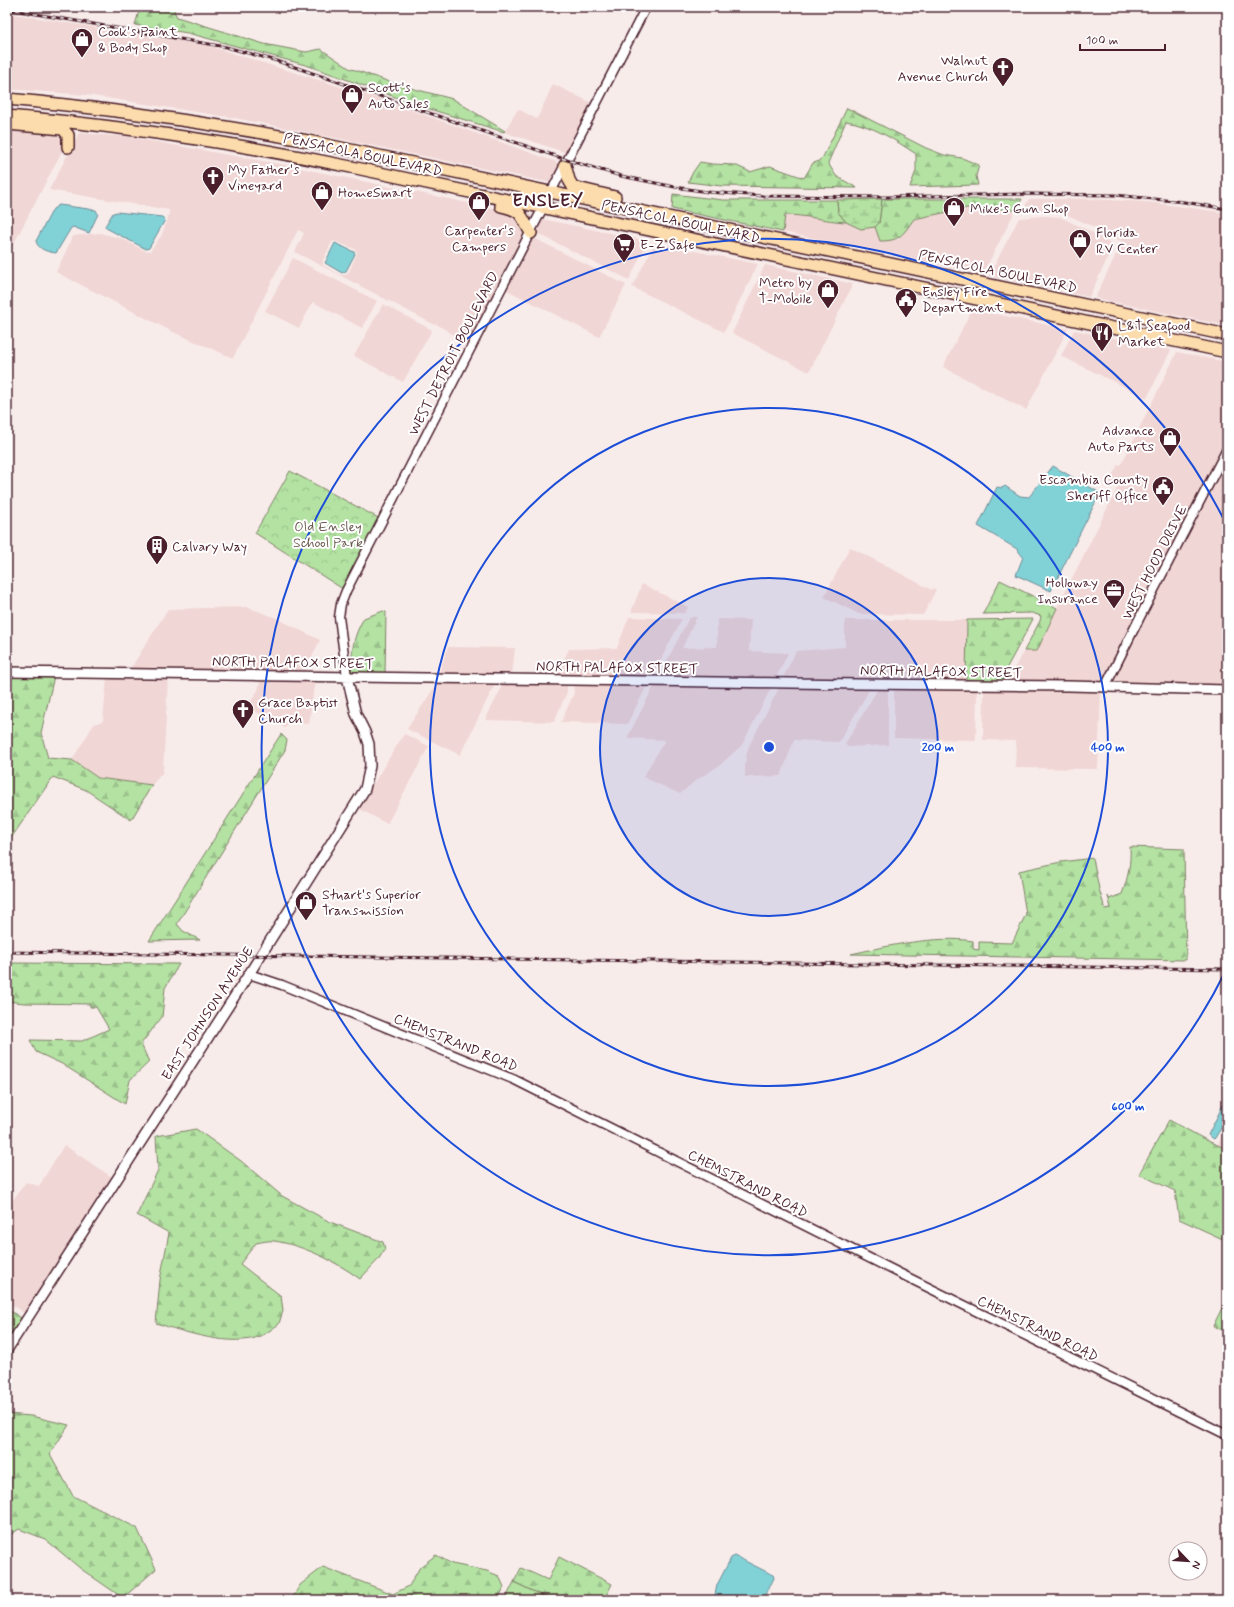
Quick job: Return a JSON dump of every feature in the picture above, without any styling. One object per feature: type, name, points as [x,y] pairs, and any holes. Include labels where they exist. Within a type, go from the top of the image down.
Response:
[{"type":"highway","name":"PENSACOLA BOULEVARD","points":[[7,99],[178,119],[308,141],[1227,335]]},
{"type":"highway","points":[[81,123],[88,116],[96,114],[164,122],[178,119]]},
{"type":"highway","name":"PENSACOLA BOULEVARD","points":[[7,116],[81,123],[253,147],[544,207],[1227,352]]},
{"type":"highway","points":[[7,124],[63,129],[68,135],[68,147]]},
{"type":"highway","points":[[356,168],[367,163],[529,198],[542,198],[552,192]]},
{"type":"highway","points":[[565,165],[569,180],[573,187],[585,191],[679,211],[686,220]]},
{"type":"highway","points":[[394,176],[407,186],[513,208],[520,212],[531,233]]},
{"type":"highway","points":[[544,207],[554,201],[565,200],[644,217],[662,215]]},
{"type":"highway","points":[[768,255],[776,248],[782,247],[826,256],[848,254]]},
{"type":"highway","points":[[872,277],[900,276],[964,290],[972,290],[982,283]]},
{"type":"highway","points":[[974,298],[983,292],[991,291],[1056,304],[1088,306]]},
{"type":"highway","points":[[1165,339],[1189,338],[1227,346]]},
{"type":"highway","points":[[1177,341],[1203,354],[1227,360]]},
{"type":"main road","name":"NORTH PALAFOX STREET","points":[[7,672],[1227,690]]},
{"type":"main road","name":"EAST JOHNSON AVENUE","points":[[7,1350],[249,974],[365,789],[370,766],[369,744],[356,714],[347,677]]},
{"type":"street","name":"WEST DETROIT BOULEVARD","points":[[347,677],[339,617],[341,604],[346,591],[646,7]]},
{"type":"street","name":"WEST HOOD DRIVE","points":[[1105,687],[1227,449]]},
{"type":"street","name":"CHEMSTRAND ROAD","points":[[249,974],[304,994],[516,1080],[920,1284],[1227,1435]]},
{"type":"shaded area","points":[[7,13],[209,46],[377,98],[562,164],[552,183],[235,118],[87,95],[7,89]]},
{"type":"shaded area","points":[[553,84],[592,103],[567,153],[504,132],[518,109],[537,119]]},
{"type":"shaded area","points":[[7,127],[72,132],[12,247],[7,244]]},
{"type":"shaded area","points":[[79,133],[129,137],[285,165],[535,217],[469,344],[436,324],[435,325],[295,252],[304,233],[298,230],[233,358],[173,332],[56,272],[73,236],[100,233],[123,239],[145,251],[150,251],[161,236],[167,222],[169,210],[49,190]],"holes":[[[334,241],[355,249],[357,253],[349,272],[345,275],[340,275],[323,265],[323,260],[332,242]]]},
{"type":"shaded area","points":[[1029,199],[1088,199],[1148,202],[1227,213],[1227,326],[1095,298],[1122,242],[1099,229],[1058,211],[1043,210],[1022,212]]},
{"type":"shaded area","points":[[967,208],[1016,210],[1013,213],[983,274],[783,232],[785,215],[801,215],[829,221],[846,222],[861,229],[875,227],[880,241],[899,239],[914,219]]},
{"type":"shaded area","points":[[1044,216],[1060,217],[1096,234],[1114,245],[1089,297],[989,276],[1019,218]]},
{"type":"shaded area","points":[[542,219],[648,241],[629,280],[535,232]]},
{"type":"shaded area","points":[[532,237],[626,285],[599,337],[505,289]]},
{"type":"shaded area","points":[[655,243],[758,264],[724,332],[632,287]]},
{"type":"shaded area","points":[[293,258],[377,301],[362,328],[313,302],[299,328],[265,311]]},
{"type":"shaded area","points":[[765,265],[853,284],[809,372],[732,333]]},
{"type":"shaded area","points":[[383,304],[432,330],[403,382],[354,356]]},
{"type":"shaded area","points":[[972,309],[1068,329],[1026,410],[943,367]]},
{"type":"shaded area","points":[[1074,330],[1171,350],[1147,398],[1061,356]]},
{"type":"shaded area","points":[[1177,352],[1227,362],[1227,442],[1104,683],[1012,683],[1013,670],[1024,651],[1037,651],[1118,487],[1109,481],[1118,465],[1120,465],[1123,461]]},
{"type":"shaded area","points":[[1227,456],[1227,687],[1110,684],[1142,618]]},
{"type":"shaded area","points":[[850,547],[932,590],[933,588],[936,590],[923,615],[859,614],[824,597]]},
{"type":"shaded area","points":[[642,584],[688,607],[685,613],[631,612]]},
{"type":"shaded area","points":[[247,607],[274,617],[320,640],[304,674],[129,671],[168,609]]},
{"type":"shaded area","points":[[629,617],[682,619],[651,678],[556,677],[569,649],[617,648]]},
{"type":"shaded area","points":[[697,617],[682,648],[717,647],[717,619],[751,620],[749,651],[788,653],[775,680],[658,678],[689,618]]},
{"type":"shaded area","points":[[845,620],[967,620],[966,683],[782,680],[796,651],[845,647]]},
{"type":"shaded area","points":[[448,647],[515,648],[512,676],[438,675]]},
{"type":"shaded area","points":[[107,677],[168,678],[163,772],[152,785],[98,778],[72,760],[94,724],[103,721]]},
{"type":"shaded area","points":[[261,679],[315,679],[309,724],[289,723],[285,728],[247,707],[258,690]]},
{"type":"shaded area","points":[[438,682],[496,682],[460,755],[407,729]]},
{"type":"shaded area","points":[[502,682],[567,683],[567,692],[554,722],[485,720],[500,691]]},
{"type":"shaded area","points":[[573,683],[648,684],[627,724],[561,722],[574,693]]},
{"type":"shaded area","points":[[655,684],[772,686],[742,745],[720,765],[695,781],[680,794],[643,777],[665,740],[627,738]]},
{"type":"shaded area","points":[[780,686],[871,687],[839,742],[794,740],[781,776],[745,777],[745,763],[748,748]]},
{"type":"shaded area","points":[[879,687],[888,687],[888,745],[848,747],[845,744]]},
{"type":"shaded area","points":[[894,688],[977,689],[976,740],[894,738]]},
{"type":"shaded area","points":[[984,689],[1101,690],[1098,769],[1015,768],[1016,741],[983,740]]},
{"type":"shaded area","points":[[404,734],[429,746],[387,824],[358,808]]},
{"type":"shaded area","points":[[1227,1128],[1227,1149],[1217,1145]]},
{"type":"shaded area","points":[[64,1145],[113,1178],[26,1314],[7,1302],[7,1208],[26,1182],[39,1186]]},
{"type":"green space","points":[[176,7],[174,11],[177,17],[264,44],[306,52],[321,49],[349,68],[399,85],[453,99],[505,131],[504,132],[423,107],[309,66],[188,33],[135,25],[140,8]]},
{"type":"green space","points":[[847,108],[926,148],[944,155],[962,158],[979,165],[976,176],[978,185],[910,187],[916,171],[916,154],[891,138],[865,126],[846,121],[828,163],[836,176],[857,188],[722,186],[688,182],[700,162],[735,165],[750,172],[770,166],[804,178],[813,163],[817,162],[823,157]]},
{"type":"green space","points":[[673,194],[723,200],[837,200],[838,212],[846,222],[785,215],[783,232],[672,209]]},
{"type":"green space","points":[[882,199],[1022,199],[1016,210],[967,208],[914,219],[907,229],[897,238],[887,241],[880,241],[875,227],[879,223]]},
{"type":"green space","points":[[882,199],[879,223],[875,227],[861,229],[846,222],[838,212],[837,200]]},
{"type":"green space","name":"Old Ensley School Park","points":[[290,471],[382,520],[346,591],[255,533]]},
{"type":"green space","points":[[1000,580],[1057,608],[1037,651],[1024,651],[1040,621],[1041,616],[1032,613],[983,614]]},
{"type":"green space","points":[[383,611],[386,612],[385,675],[351,674],[353,645],[360,625],[364,618]]},
{"type":"green space","points":[[1033,619],[1005,671],[1003,683],[966,683],[967,620]]},
{"type":"green space","points":[[7,675],[54,676],[41,733],[48,758],[72,760],[98,778],[152,785],[131,820],[86,790],[53,777],[7,844]]},
{"type":"green space","points":[[281,734],[287,740],[285,750],[177,924],[183,931],[200,940],[149,941]]},
{"type":"green space","points":[[1130,847],[1184,849],[1186,960],[851,954],[928,940],[943,939],[973,941],[973,949],[979,950],[979,942],[1012,943],[1026,914],[1019,871],[1061,862],[1093,858],[1099,889],[1105,909],[1111,908],[1108,896],[1109,899],[1122,894],[1124,888],[1129,865]]},
{"type":"green space","points":[[7,963],[179,964],[165,988],[162,1017],[141,1044],[149,1062],[130,1080],[125,1104],[62,1064],[36,1052],[30,1040],[82,1041],[109,1029],[96,1007],[90,1007],[90,1004],[24,1003],[7,1001]]},
{"type":"green space","points":[[1169,1120],[1210,1142],[1227,1149],[1227,1241],[1179,1219],[1175,1191],[1139,1174]]},
{"type":"green space","points":[[196,1129],[241,1161],[282,1196],[330,1222],[383,1242],[385,1249],[378,1260],[360,1279],[341,1266],[308,1250],[285,1243],[272,1241],[256,1243],[240,1264],[281,1296],[283,1310],[279,1324],[261,1336],[249,1339],[222,1340],[180,1331],[156,1323],[160,1280],[169,1233],[137,1215],[158,1170],[156,1136]]},
{"type":"green space","points":[[1227,1298],[1227,1333],[1213,1326]]},
{"type":"green space","points":[[7,1309],[23,1319],[7,1344]]},
{"type":"green space","points":[[7,1414],[31,1416],[69,1425],[50,1454],[73,1496],[137,1528],[156,1569],[123,1598],[81,1569],[45,1539],[19,1529],[7,1537]]},
{"type":"green space","points":[[436,1555],[452,1564],[487,1571],[499,1576],[504,1587],[498,1600],[291,1600],[300,1585],[323,1567],[393,1594],[409,1586],[420,1567]]},
{"type":"green space","points":[[559,1557],[612,1584],[604,1600],[551,1600],[514,1582],[521,1568],[548,1580]]},
{"type":"green space","points":[[514,1582],[551,1600],[505,1600]]},
{"type":"water","points":[[59,205],[96,210],[98,214],[89,233],[73,227],[71,228],[56,253],[39,247],[36,241],[53,209]]},
{"type":"water","points":[[117,212],[162,217],[165,220],[149,248],[146,249],[106,228],[105,226],[113,213]]},
{"type":"water","points":[[335,243],[354,252],[355,254],[346,271],[342,273],[325,263]]},
{"type":"water","points":[[1053,466],[1100,493],[1051,591],[1016,575],[1023,557],[1017,549],[978,526],[997,487],[1002,488],[1005,486],[1020,496],[1029,497]]},
{"type":"water","points":[[1227,1097],[1227,1118],[1214,1139],[1208,1135]]},
{"type":"water","points":[[735,1556],[773,1575],[774,1578],[763,1600],[714,1600],[717,1585],[731,1558]]},
{"type":"railway","points":[[7,9],[226,47],[277,61],[567,160],[621,176],[675,187],[708,192],[763,196],[886,197],[1028,194],[1115,195],[1184,202],[1227,209]]},
{"type":"railway","points":[[7,952],[1227,969]]},
{"type":"place","name":"Cook's Paint & Body Shop","points":[[82,58]]},
{"type":"place","name":"Walnut Avenue Church","points":[[1003,88]]},
{"type":"place","name":"Scott's Auto Sales","points":[[352,114]]},
{"type":"place","name":"My Father's Vineyard","points":[[213,196]]},
{"type":"place","name":"HomeSmart","points":[[322,212]]},
{"type":"place","name":"Carpenter's Campers","points":[[479,222]]},
{"type":"place","name":"Mike's Gun Shop","points":[[954,228]]},
{"type":"place","name":"Florida RV Center","points":[[1080,260]]},
{"type":"place","name":"E-Z Safe","points":[[624,264]]},
{"type":"place","name":"Metro by T-Mobile","points":[[828,310]]},
{"type":"place","name":"Ensley Fire Department","points":[[906,318]]},
{"type":"place","name":"L&T Seafood Market","points":[[1102,352]]},
{"type":"place","name":"Advance Auto Parts","points":[[1170,458]]},
{"type":"place","name":"Escambia County Sheriff Office","points":[[1163,506]]},
{"type":"place","name":"Calvary Way","points":[[157,566]]},
{"type":"place","name":"Holloway Insurance","points":[[1114,610]]},
{"type":"place","name":"Grace Baptist Church","points":[[243,730]]},
{"type":"place","name":"Stuart's Superior Transmission","points":[[306,922]]},
{"type":"district","name":"ENSLEY","points":[[548,200]]}]
